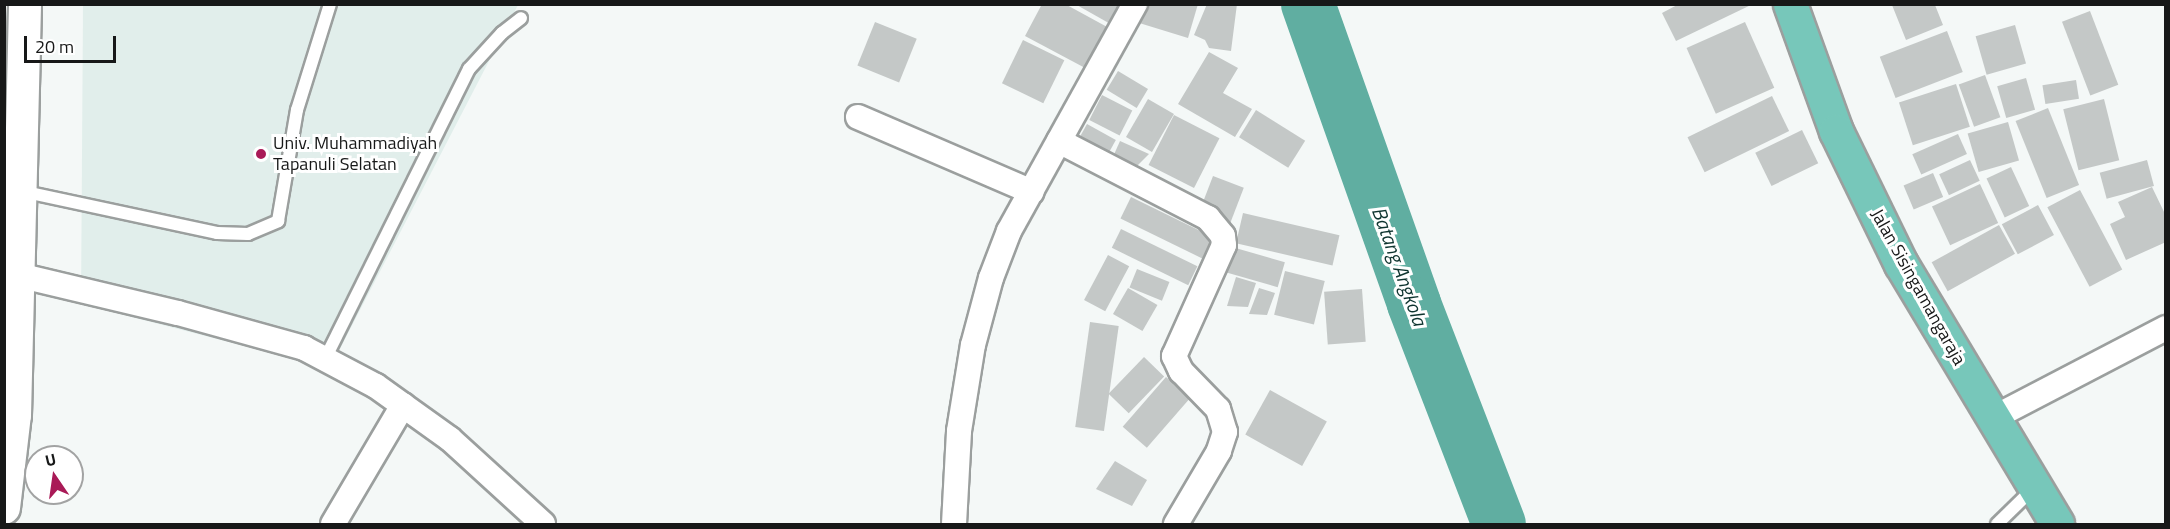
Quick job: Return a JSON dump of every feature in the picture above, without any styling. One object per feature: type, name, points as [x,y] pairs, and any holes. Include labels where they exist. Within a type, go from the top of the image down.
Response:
[{"type":"highway","name":"Jalan Sisingamangaraja","points":[[1790,4],[1836,131],[1901,264],[2057,525]]},
{"type":"street","points":[[4,508],[15,415],[25,4]]},
{"type":"street","points":[[954,525],[959,431],[973,345],[1009,231],[1135,4]]},
{"type":"street","points":[[858,117],[1032,192]]},
{"type":"street","points":[[1059,141],[1208,218],[1223,236],[1224,244],[1174,356],[1181,371],[1218,409],[1225,432],[1219,451],[1176,525]]},
{"type":"street","points":[[18,275],[244,330],[325,358],[403,405],[450,439],[543,525]]},
{"type":"street","points":[[1993,418],[2166,328]]},
{"type":"street","points":[[333,525],[403,405]]},
{"type":"lane","points":[[20,190],[217,233],[248,234],[278,221],[297,110],[330,4]]},
{"type":"lane","points":[[325,358],[469,69],[502,33],[521,18]]},
{"type":"lane","points":[[1997,525],[2035,487]]},
{"type":"shaded area","name":"Univ. Muhammadiyah Tapanuli Selatan","points":[[83,5],[518,5],[330,368],[81,304]]},
{"type":"building","points":[[1042,4],[1065,4],[1109,28],[1087,69],[1025,36]]},
{"type":"building","points":[[1075,4],[1126,4],[1114,26]]},
{"type":"building","points":[[1142,4],[1198,4],[1188,38],[1136,22]]},
{"type":"building","points":[[1207,4],[1237,4],[1231,51],[1209,48],[1205,40],[1194,35]]},
{"type":"building","points":[[1679,4],[1753,4],[1676,41],[1662,13]]},
{"type":"building","points":[[1892,5],[1935,5],[1943,25],[1906,40]]},
{"type":"building","points":[[2090,11],[2118,85],[2090,96],[2062,22]]},
{"type":"building","points":[[875,22],[917,39],[899,82],[857,66]]},
{"type":"building","points":[[1745,22],[1774,88],[1716,114],[1687,48]]},
{"type":"building","points":[[2015,25],[2026,63],[1987,75],[1976,36]]},
{"type":"building","points":[[1947,31],[1963,72],[1896,98],[1880,57]]},
{"type":"building","points":[[1023,40],[1064,60],[1043,103],[1002,83]]},
{"type":"building","points":[[1209,52],[1238,68],[1223,93],[1252,109],[1235,137],[1178,104]]},
{"type":"building","points":[[1118,71],[1148,89],[1137,108],[1107,90]]},
{"type":"building","points":[[1985,75],[2000,117],[1974,127],[1959,85]]},
{"type":"building","points":[[2026,78],[2035,110],[2006,118],[1997,86]]},
{"type":"building","points":[[2076,80],[2079,99],[2045,104],[2042,85]]},
{"type":"building","points":[[1956,84],[1970,127],[1913,145],[1899,103]]},
{"type":"building","points":[[1102,95],[1132,110],[1120,135],[1089,120]]},
{"type":"building","points":[[1772,96],[1789,131],[1705,172],[1688,137]]},
{"type":"building","points":[[1148,99],[1174,114],[1152,152],[1126,137]]},
{"type":"building","points":[[2104,99],[2119,160],[2078,170],[2063,109]]},
{"type":"building","points":[[2048,108],[2079,185],[2047,198],[2016,121]]},
{"type":"building","points":[[1256,110],[1305,141],[1288,168],[1239,137]]},
{"type":"building","points":[[1174,115],[1219,138],[1194,188],[1149,165]]},
{"type":"building","points":[[2008,122],[2019,160],[1979,172],[1968,134]]},
{"type":"building","points":[[1087,124],[1116,140],[1106,157],[1077,141]]},
{"type":"building","points":[[1802,130],[1818,163],[1771,186],[1755,153]]},
{"type":"building","points":[[1958,134],[1967,154],[1921,174],[1912,154]]},
{"type":"building","points":[[1120,141],[1149,154],[1134,169],[1112,159]]},
{"type":"building","points":[[1970,160],[1980,181],[1949,195],[1939,174]]},
{"type":"building","points":[[2147,160],[2154,186],[2107,199],[2100,173]]},
{"type":"building","points":[[2011,167],[2029,206],[2005,217],[1987,178]]},
{"type":"building","points":[[1933,173],[1943,197],[1914,209],[1904,186]]},
{"type":"building","points":[[1213,176],[1244,188],[1230,223],[1199,211]]},
{"type":"building","points":[[1980,184],[1998,223],[1950,245],[1932,206]]},
{"type":"building","points":[[2152,187],[2166,216],[2166,242],[2126,260],[2110,224],[2125,217],[2118,202]]},
{"type":"building","points":[[2080,190],[2122,269],[2090,287],[2047,207]]},
{"type":"building","points":[[1131,197],[1213,237],[1202,258],[1120,219]]},
{"type":"building","points":[[2038,205],[2054,235],[2018,254],[2002,224]]},
{"type":"building","points":[[1243,213],[1339,235],[1332,265],[1236,243]]},
{"type":"building","points":[[1999,225],[2015,254],[1948,291],[1932,262]]},
{"type":"building","points":[[1121,229],[1197,266],[1188,285],[1112,248]]},
{"type":"building","points":[[1232,247],[1285,262],[1278,287],[1225,272]]},
{"type":"building","points":[[1108,255],[1129,266],[1105,311],[1084,300]]},
{"type":"building","points":[[1137,269],[1169,282],[1162,301],[1130,288]]},
{"type":"building","points":[[1285,271],[1325,281],[1314,325],[1274,315]]},
{"type":"building","points":[[1236,277],[1256,283],[1248,307],[1227,306]]},
{"type":"building","points":[[1128,288],[1157,305],[1142,331],[1113,314]]},
{"type":"building","points":[[1259,288],[1275,293],[1267,315],[1249,314]]},
{"type":"building","points":[[1362,289],[1366,342],[1328,345],[1324,292]]},
{"type":"building","points":[[1090,322],[1119,326],[1104,431],[1075,427]]},
{"type":"building","points":[[1144,357],[1164,376],[1129,413],[1109,394]]},
{"type":"building","points":[[1166,377],[1190,398],[1147,448],[1123,427]]},
{"type":"building","points":[[1270,390],[1327,422],[1302,466],[1245,435]]},
{"type":"building","points":[[1115,461],[1147,480],[1132,506],[1096,489]]},
{"type":"waterway","name":"Batang Angkola","points":[[1308,4],[1414,304],[1499,524]]},
{"type":"place","name":"Univ. Muhammadiyah Tapanuli Selatan","points":[[261,154]]}]
